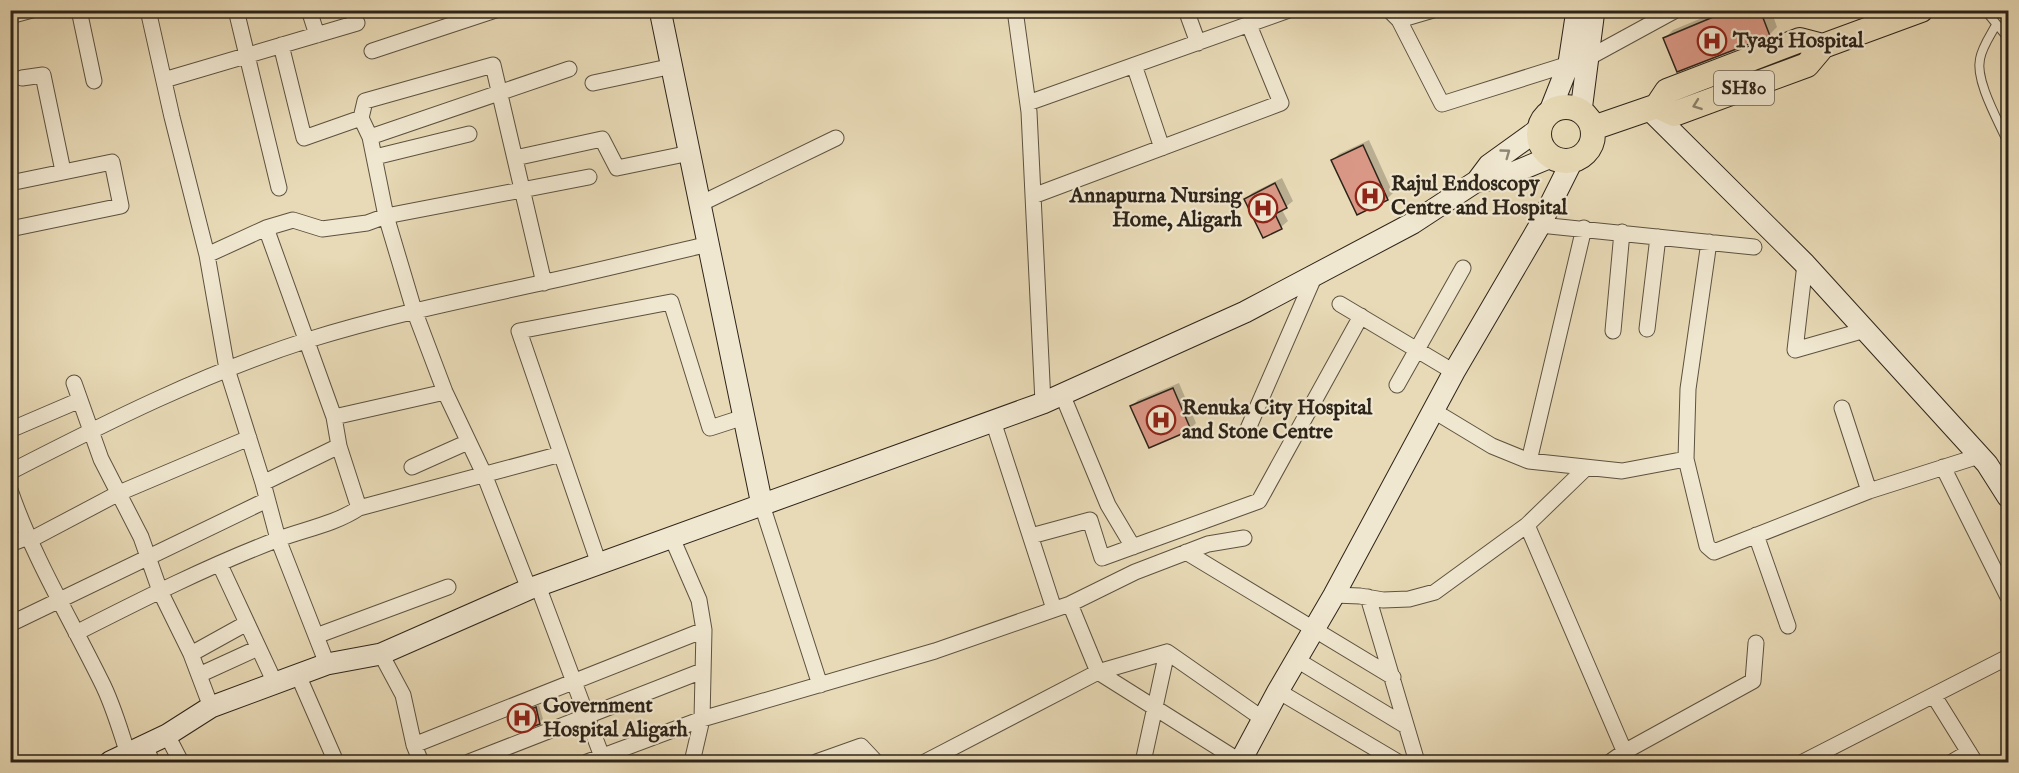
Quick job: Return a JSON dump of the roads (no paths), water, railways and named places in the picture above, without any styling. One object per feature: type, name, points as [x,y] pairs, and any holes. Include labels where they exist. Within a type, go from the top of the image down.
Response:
[{"type":"main road","name":"SH80","points":[[1545,120],[1560,107],[1571,107],[1587,119],[1653,107],[1674,114],[1807,65],[1823,46],[1921,10]]},
{"type":"main road","points":[[1545,120],[1539,140],[1543,150],[1562,159],[1582,157],[1589,149],[1593,139],[1587,119]]},
{"type":"street","points":[[10,16],[32,10]]},
{"type":"street","points":[[79,10],[94,81]]},
{"type":"street","points":[[148,10],[207,255],[227,369],[278,539],[327,664]]},
{"type":"street","points":[[236,10],[279,188]]},
{"type":"street","points":[[309,10],[317,35]]},
{"type":"street","points":[[372,51],[496,10]]},
{"type":"street","points":[[660,10],[762,505],[820,685]]},
{"type":"street","points":[[1015,10],[1028,103],[1042,403]]},
{"type":"street","points":[[1186,10],[1198,43]]},
{"type":"street","points":[[1028,103],[1289,10]]},
{"type":"street","points":[[1433,10],[1394,15],[1442,104],[1578,60],[1676,10]]},
{"type":"street","points":[[1577,10],[1578,60],[1587,119]]},
{"type":"street","points":[[10,490],[29,538],[102,683],[134,756],[211,707],[327,664],[381,654],[534,588],[1042,403],[1245,312],[1413,223],[1477,180],[1489,165],[1545,120],[1578,60],[1594,10]]},
{"type":"street","points":[[164,80],[357,23],[352,11]]},
{"type":"street","points":[[1033,196],[1281,103],[1249,25]]},
{"type":"street","points":[[281,45],[304,138],[361,118]]},
{"type":"street","points":[[543,283],[493,65],[365,101],[361,118],[370,137],[386,216],[414,310],[445,392],[484,474],[573,682],[586,716],[597,761],[702,719],[935,651],[1070,604],[1135,572],[1186,552],[1208,544],[1244,538]]},
{"type":"street","points":[[1134,65],[1162,148]]},
{"type":"street","points":[[593,83],[673,66]]},
{"type":"street","points":[[370,137],[569,69]]},
{"type":"street","points":[[22,78],[43,75],[63,171]]},
{"type":"street","points":[[1653,107],[1805,264],[1987,464],[2008,497]]},
{"type":"street","points":[[375,157],[470,134]]},
{"type":"street","points":[[700,204],[836,138]]},
{"type":"street","points":[[515,158],[602,139],[617,168],[690,153]]},
{"type":"street","points":[[1477,180],[1498,179],[1562,159]]},
{"type":"street","points":[[1070,604],[1098,672],[1240,762],[1334,595],[1454,372],[1540,225],[1562,159]]},
{"type":"street","points":[[10,183],[112,162],[121,206],[10,229]]},
{"type":"street","points":[[207,255],[266,228],[293,220],[322,229],[367,223],[386,216],[589,177]]},
{"type":"street","points":[[1540,225],[1754,247]]},
{"type":"street","points":[[266,228],[334,417],[339,446],[359,508]]},
{"type":"street","points":[[1529,461],[1584,228]]},
{"type":"street","points":[[1613,331],[1622,232]]},
{"type":"street","points":[[1647,329],[1658,237]]},
{"type":"street","points":[[1709,242],[1688,389],[1686,459],[1707,546],[1714,552],[1869,491],[1979,456]]},
{"type":"street","points":[[10,472],[91,430],[227,369],[308,340],[414,310],[543,283],[709,244]]},
{"type":"street","points":[[1805,264],[1795,350],[1865,330]]},
{"type":"street","points":[[1397,385],[1463,268]]},
{"type":"street","points":[[1247,431],[1315,275]]},
{"type":"street","points":[[599,564],[519,331],[671,302],[710,428],[744,417]]},
{"type":"street","points":[[1340,304],[1454,372]]},
{"type":"street","points":[[1031,536],[1090,520],[1102,558],[1259,501],[1361,316]]},
{"type":"street","points":[[74,383],[101,459],[141,537],[160,591],[191,654],[211,707]]},
{"type":"street","points":[[334,417],[445,392]]},
{"type":"street","points":[[1062,394],[1108,505],[1132,547]]},
{"type":"street","points":[[10,430],[80,400]]},
{"type":"street","points":[[1842,408],[1869,491]]},
{"type":"street","points":[[1434,411],[1492,446],[1529,461],[1622,471],[1686,459]]},
{"type":"street","points":[[993,421],[1054,609]]},
{"type":"street","points":[[10,544],[29,538],[119,493],[249,438]]},
{"type":"street","points":[[412,467],[468,442]]},
{"type":"street","points":[[263,483],[339,446]]},
{"type":"street","points":[[76,633],[160,591],[278,539],[345,518],[359,508],[561,454]]},
{"type":"street","points":[[1943,467],[2008,597]]},
{"type":"street","points":[[1334,595],[1383,600],[1409,599],[1435,592],[1527,525],[1586,468]]},
{"type":"street","points":[[10,624],[267,500]]},
{"type":"street","points":[[1527,525],[1626,757]]},
{"type":"street","points":[[1756,535],[1788,626]]},
{"type":"street","points":[[672,538],[699,600],[704,630],[702,719],[692,762]]},
{"type":"street","points":[[1186,552],[1393,677]]},
{"type":"street","points":[[220,565],[275,684]]},
{"type":"street","points":[[316,636],[448,587]]},
{"type":"street","points":[[1368,597],[1417,762]]},
{"type":"street","points":[[191,654],[247,623]]},
{"type":"street","points":[[414,745],[704,630]]},
{"type":"street","points":[[1610,762],[1626,757],[1753,681],[1756,643]]},
{"type":"street","points":[[199,675],[258,648]]},
{"type":"street","points":[[925,762],[1098,672],[1167,652]]},
{"type":"street","points":[[1143,762],[1167,652]]},
{"type":"street","points":[[1167,652],[1263,719]]},
{"type":"street","points":[[381,654],[403,695],[414,745],[421,762]]},
{"type":"street","points":[[1803,762],[2008,657]]},
{"type":"street","points":[[1297,660],[1406,726]]},
{"type":"street","points":[[469,762],[702,671]]},
{"type":"street","points":[[298,675],[336,762]]},
{"type":"street","points":[[1278,691],[1398,762]]},
{"type":"street","points":[[1934,696],[1972,757],[1953,762]]},
{"type":"street","points":[[167,735],[181,762]]},
{"type":"street","points":[[816,762],[861,746],[876,762]]},
{"type":"lane","points":[[1985,10],[2008,38]]},
{"type":"lane","points":[[1996,25],[1979,60],[1980,77],[2008,143]]},
{"type":"place","name":"Tyagi Hospital","points":[[1712,41]]},
{"type":"place","name":"Rajul Endoscopy Centre and Hospital","points":[[1370,196]]},
{"type":"place","name":"Annapurna Nursing Home, Aligarh","points":[[1263,208]]},
{"type":"place","name":"Renuka City Hospital and Stone Centre","points":[[1161,420]]},
{"type":"place","name":"Government Hospital Aligarh","points":[[522,718]]}]
